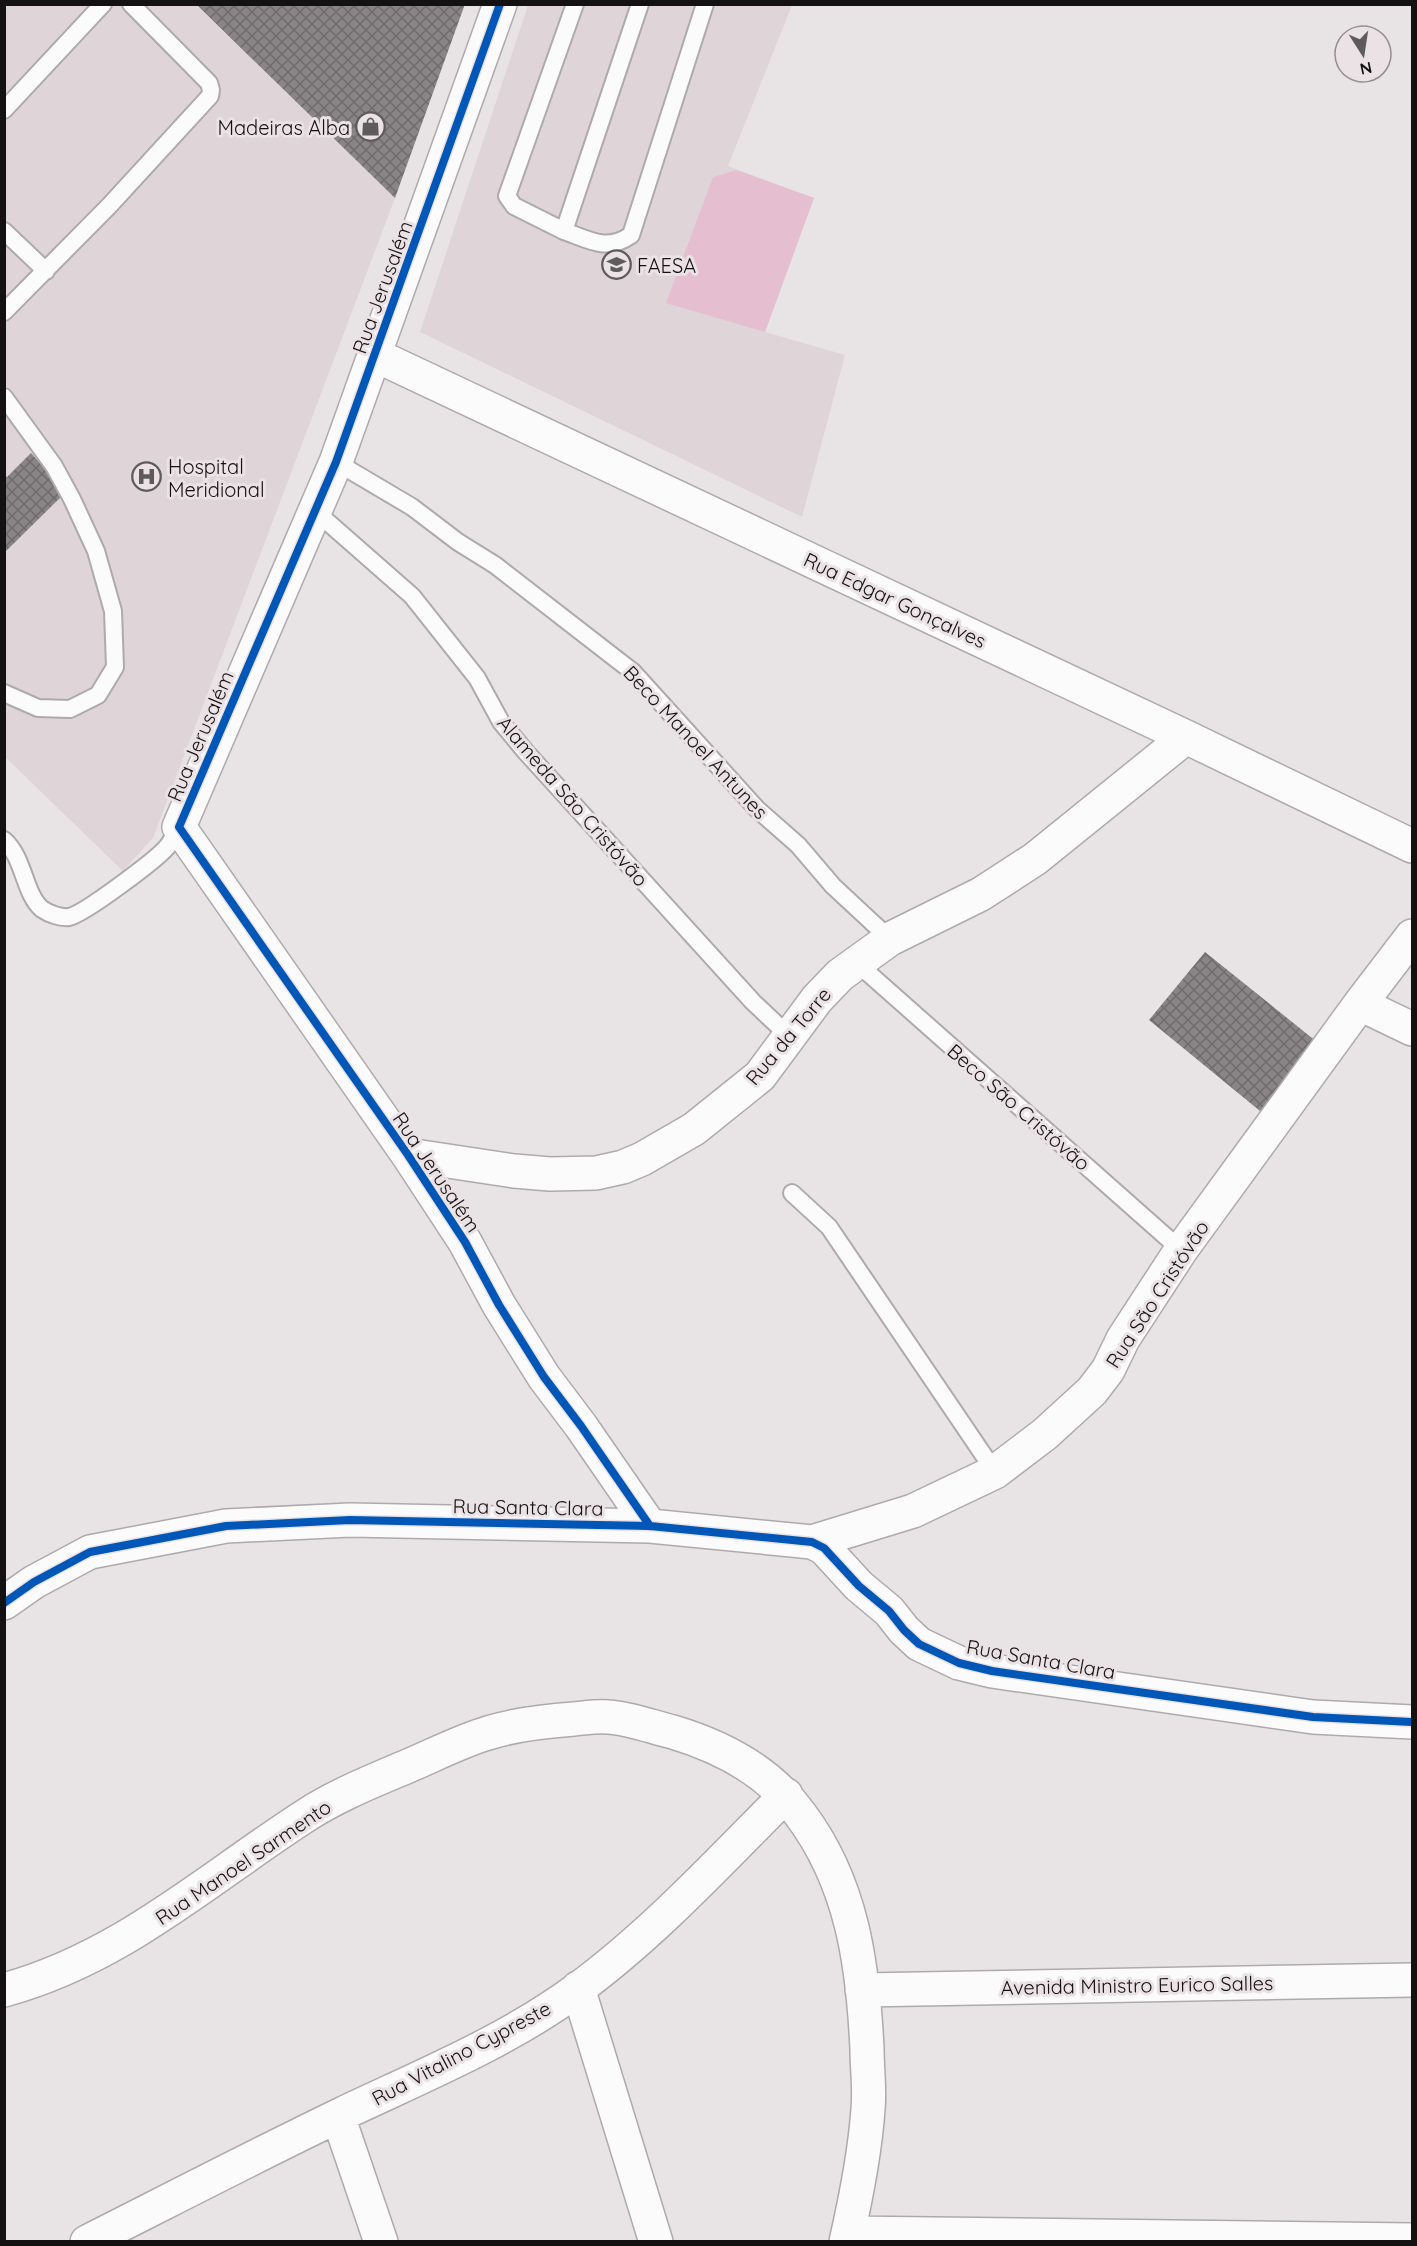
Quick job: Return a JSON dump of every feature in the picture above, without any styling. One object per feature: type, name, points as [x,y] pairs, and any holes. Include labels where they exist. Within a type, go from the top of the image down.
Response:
[{"type":"street","name":"Rua Jerusalém","points":[[500,4],[336,462],[179,827],[408,1155],[465,1242],[499,1305],[544,1377],[650,1526]]},
{"type":"street","name":"Rua Edgar Gonçalves","points":[[375,356],[1186,736],[1413,846]]},
{"type":"street","name":"Rua da Torre","points":[[408,1155],[514,1172],[550,1174],[596,1173],[623,1167],[642,1159],[694,1130],[760,1076],[817,999],[840,975],[890,939],[981,894],[1035,859],[1186,736]]},
{"type":"street","name":"Rua São Cristóvão","points":[[812,1542],[913,1511],[995,1472],[1045,1434],[1092,1390],[1108,1370],[1123,1339],[1181,1250],[1360,1004],[1413,936]]},
{"type":"street","points":[[1360,1004],[1413,1029]]},
{"type":"street","name":"Rua Santa Clara","points":[[4,1603],[34,1582],[90,1552],[226,1526],[350,1520],[650,1526],[812,1542],[824,1548],[859,1586],[889,1611],[919,1644],[959,1663],[992,1671],[1313,1717],[1413,1722]]},
{"type":"street","name":"Rua Manoel Sarmento","points":[[4,1990],[20,1986],[105,1950],[142,1929],[318,1809],[359,1786],[487,1733],[559,1720],[609,1717],[662,1729],[719,1748],[754,1768],[786,1794],[820,1841],[844,1895],[855,1934],[862,1990],[869,2104],[865,2143],[847,2237]]},
{"type":"street","name":"Rua Vitalino Cypreste","points":[[87,2241],[504,2035],[543,2013],[578,1988],[681,1900],[786,1794]]},
{"type":"street","name":"Avenida Ministro Eurico Salles","points":[[862,1990],[1413,1980]]},
{"type":"street","points":[[578,1988],[656,2241]]},
{"type":"street","points":[[338,2116],[381,2241]]},
{"type":"street","points":[[141,2241],[151,2211]]},
{"type":"street","points":[[847,2237],[1413,2240]]},
{"type":"lane","points":[[4,110],[103,4]]},
{"type":"lane","points":[[4,312],[116,199],[210,96],[209,82],[131,4]]},
{"type":"lane","points":[[574,4],[507,196],[514,206],[564,231],[603,244],[620,243],[631,235],[705,4]]},
{"type":"lane","points":[[564,231],[640,4]]},
{"type":"lane","points":[[4,231],[46,271]]},
{"type":"lane","points":[[4,397],[54,466],[96,550],[113,611],[115,667],[98,695],[70,709],[38,708],[4,693]]},
{"type":"lane","name":"Beco Manoel Antunes","points":[[336,462],[412,507],[458,542],[495,565],[633,672],[757,809],[798,845],[833,886],[890,939]]},
{"type":"lane","name":"Alameda São Cristóvão","points":[[314,510],[412,596],[477,678],[501,722],[525,751],[753,1002],[789,1036]]},
{"type":"lane","points":[[4,840],[16,855],[41,908],[55,915],[67,917],[92,906],[154,858],[166,848],[179,827]]},
{"type":"lane","name":"Beco São Cristóvão","points":[[858,964],[1181,1250]]},
{"type":"lane","points":[[792,1193],[829,1227],[995,1472]]},
{"type":"shaded area","name":"Hospital Meridional","points":[[4,5],[196,5],[395,198],[153,838],[123,871],[5,757]]},
{"type":"shaded area","name":"FAESA","points":[[528,5],[792,5],[728,166],[814,198],[765,332],[845,355],[802,517],[420,332]]},
{"type":"shaded area","points":[[736,170],[814,198],[765,332],[666,303],[713,177]]},
{"type":"building","name":"Madeiras Alba","points":[[196,4],[465,4],[395,198],[248,55]]},
{"type":"building","points":[[31,453],[66,492],[4,553],[4,475],[7,477]]},
{"type":"building","points":[[1205,952],[1317,1042],[1260,1111],[1149,1020]]},
{"type":"cycle path","points":[[500,4],[336,462],[179,827],[408,1155],[465,1242],[499,1305],[544,1377],[650,1526]]},
{"type":"cycle path","points":[[4,1603],[34,1582],[90,1552],[226,1526],[350,1520],[650,1526],[812,1542],[824,1548],[859,1586],[889,1611],[919,1644],[959,1663],[992,1671],[1313,1717],[1412,1722]]},
{"type":"place","name":"Madeiras Alba","points":[[371,127]]},
{"type":"place","name":"FAESA","points":[[616,265]]},
{"type":"place","name":"Hospital Meridional","points":[[147,477]]}]
